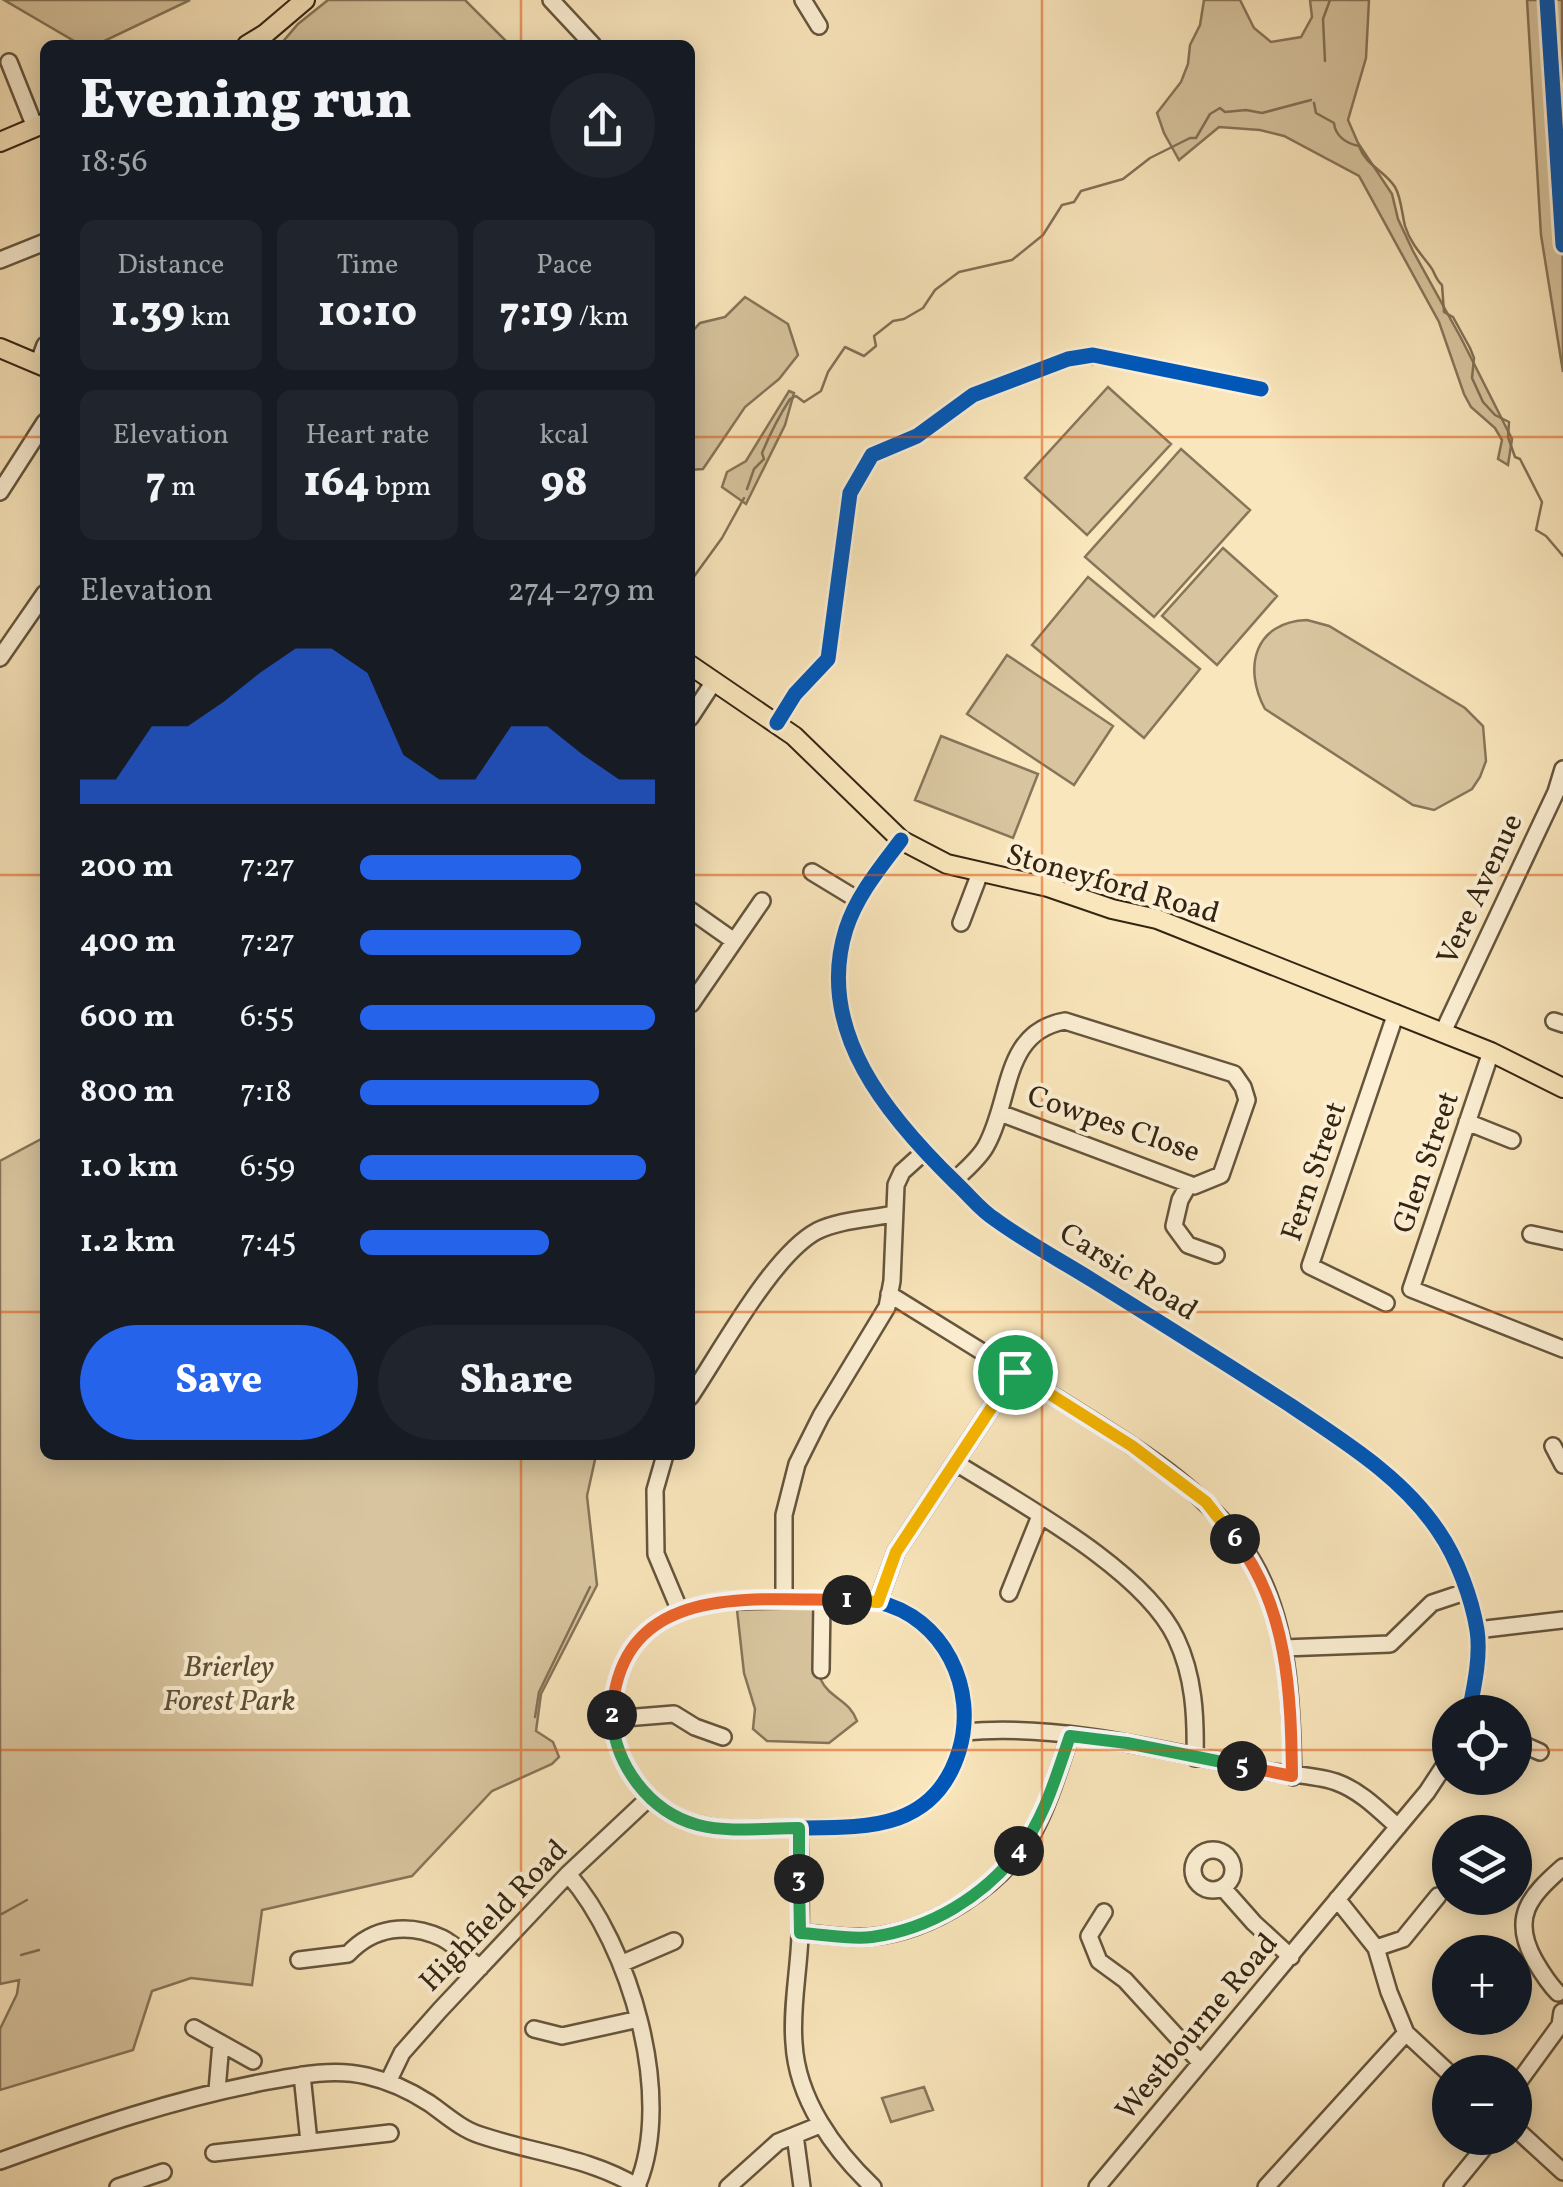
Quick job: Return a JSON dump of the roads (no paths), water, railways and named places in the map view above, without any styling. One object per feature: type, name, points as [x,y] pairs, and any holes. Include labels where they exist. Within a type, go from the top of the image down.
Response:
[{"type":"main road","points":[[264,40],[305,0]]},
{"type":"main road","points":[[0,142],[40,125]]},
{"type":"main road","points":[[0,348],[40,366]]},
{"type":"main road","name":"Stoneyford Road","points":[[695,669],[777,723],[901,840],[947,864],[1048,887],[1156,919],[1443,1032],[1563,1088]]},
{"type":"street","points":[[550,0],[588,40]]},
{"type":"street","points":[[803,0],[819,26]]},
{"type":"street","points":[[9,62],[40,125]]},
{"type":"street","points":[[0,260],[40,244]]},
{"type":"street","points":[[777,723],[795,694],[828,659],[850,492],[872,455],[917,436],[973,396],[1068,359],[1092,354],[1261,389]]},
{"type":"street","points":[[0,492],[40,430]]},
{"type":"street","points":[[0,658],[6,637],[40,599]]},
{"type":"street","points":[[695,710],[713,683]]},
{"type":"street","name":"Vere Avenue","points":[[1443,1032],[1559,795],[1563,769]]},
{"type":"street","name":"Carsic Road","points":[[901,840],[858,900],[841,952],[838,982],[842,1018],[866,1073],[923,1153],[993,1219],[1354,1448],[1398,1486],[1440,1532],[1465,1592],[1477,1630],[1471,1695]]},
{"type":"street","points":[[812,872],[858,900]]},
{"type":"street","points":[[961,922],[980,873]]},
{"type":"street","points":[[695,1000],[719,977],[734,941],[762,901]]},
{"type":"street","points":[[695,914],[734,941]]},
{"type":"street","name":"Fern Street","points":[[1386,1302],[1310,1266],[1396,1013]]},
{"type":"street","name":"Cowpes Close","points":[[954,1181],[985,1149],[1018,1051],[1045,1024],[1065,1021],[1234,1074],[1246,1100],[1221,1175],[1194,1186],[1000,1112]]},
{"type":"street","name":"Glen Street","points":[[1491,1052],[1411,1289],[1563,1349]]},
{"type":"street","points":[[1467,1122],[1512,1140]]},
{"type":"street","points":[[784,1600],[784,1515],[797,1464],[821,1416],[887,1307],[896,1186],[902,1172],[923,1153]]},
{"type":"street","points":[[1189,1184],[1180,1200],[1174,1226],[1188,1245],[1216,1256]]},
{"type":"street","points":[[695,1388],[790,1252],[817,1232],[893,1214]]},
{"type":"street","points":[[1531,1234],[1563,1241]]},
{"type":"street","points":[[889,1294],[1132,1446],[1206,1502],[1253,1562],[1283,1648],[1291,1695],[1292,1776]]},
{"type":"street","points":[[878,1602],[896,1552],[1015,1372]]},
{"type":"street","points":[[664,1460],[655,1490],[656,1554],[680,1611]]},
{"type":"street","points":[[956,1462],[1138,1584],[1175,1634],[1196,1707],[1195,1758]]},
{"type":"street","points":[[1010,1593],[1040,1516]]},
{"type":"street","points":[[1283,1648],[1390,1644],[1432,1603],[1465,1592]]},
{"type":"street","points":[[726,1600],[822,1600],[878,1602],[920,1623],[950,1656],[962,1684],[964,1732],[944,1782],[900,1819],[866,1828],[698,1824],[650,1797],[634,1780],[620,1755],[612,1719],[617,1680],[633,1646],[657,1622],[680,1611],[726,1600]]},
{"type":"street","points":[[821,1670],[822,1600]]},
{"type":"street","points":[[1477,1630],[1563,1620]]},
{"type":"street","points":[[612,1719],[674,1714],[695,1727],[723,1736]]},
{"type":"street","points":[[964,1732],[1008,1730],[1127,1743],[1334,1781],[1359,1792],[1398,1827]]},
{"type":"street","points":[[800,1933],[870,1937],[930,1921],[967,1902],[1002,1873],[1033,1832],[1070,1736]]},
{"type":"street","points":[[1532,1748],[1540,1752]]},
{"type":"street","points":[[1432,1782],[1337,1899],[1376,1948],[1406,2034],[1432,2058]]},
{"type":"street","name":"Highfield Road","points":[[388,2082],[402,2053],[480,1968],[568,1874],[650,1797]]},
{"type":"street","points":[[799,1828],[800,1933],[794,2044],[802,2081],[820,2125],[848,2163],[874,2187]]},
{"type":"street","points":[[1532,2064],[1560,2025],[1562,2012],[1555,2003],[1561,1992],[1549,1984],[1529,1949],[1523,1927],[1527,1906],[1536,1891],[1563,1867]]},
{"type":"street","points":[[0,2161],[134,2113],[217,2090],[302,2075],[360,2074],[408,2090],[475,2134],[613,2172],[637,2187],[648,2160],[651,2089],[639,2018],[623,1963],[589,1898],[568,1874]]},
{"type":"street","points":[[1223,1888],[1290,1958]]},
{"type":"street","name":"Westbourne Road","points":[[1097,2187],[1337,1899]]},
{"type":"street","points":[[1376,1948],[1402,1939],[1432,1903]]},
{"type":"street","points":[[1104,1912],[1090,1936],[1099,1961],[1125,1980],[1200,2062]]},
{"type":"street","points":[[298,1960],[348,1954],[362,1940],[388,1928],[443,1938],[480,1968]]},
{"type":"street","points":[[623,1963],[674,1941]]},
{"type":"street","points":[[534,2029],[562,2036],[639,2018]]},
{"type":"street","points":[[194,2028],[253,2061]]},
{"type":"street","points":[[1274,2184],[1406,2034]]},
{"type":"street","points":[[217,2090],[222,2044]]},
{"type":"street","points":[[302,2075],[310,2142]]},
{"type":"street","points":[[728,2187],[778,2142],[820,2125]]},
{"type":"street","points":[[214,2153],[390,2133]]},
{"type":"street","points":[[795,2135],[802,2187]]},
{"type":"street","points":[[1532,2144],[1563,2172]]},
{"type":"street","points":[[1452,2187],[1478,2155]]},
{"type":"street","points":[[118,2187],[163,2172]]},
{"type":"waterway","points":[[1325,61],[1323,19],[1330,0]]},
{"type":"waterway","points":[[747,489],[790,399],[796,396],[804,402],[821,391],[845,347],[864,356],[876,346],[874,336],[893,321],[923,308],[935,290],[959,272],[1012,260],[1043,235],[1062,205],[1074,202],[1081,191],[1123,179],[1150,158],[1196,138],[1210,114],[1220,108],[1225,112],[1262,113],[1311,100]]},
{"type":"waterway","points":[[1314,103],[1316,113],[1334,123],[1342,139],[1359,146],[1395,187],[1410,237],[1442,285],[1444,312],[1453,317],[1470,348],[1474,358],[1472,378],[1483,402],[1509,422],[1508,437],[1515,457],[1520,459],[1542,502],[1536,530],[1563,556]]},
{"type":"waterway","points":[[695,575],[744,498]]},
{"type":"waterway","points":[[535,1717],[539,1692],[590,1587]]},
{"type":"waterway","points":[[0,1915],[27,1900]]},
{"type":"waterway","points":[[21,1955],[39,1950]]},
{"type":"park label","name":"Brierley Forest Park","points":[[229,1683]]}]
